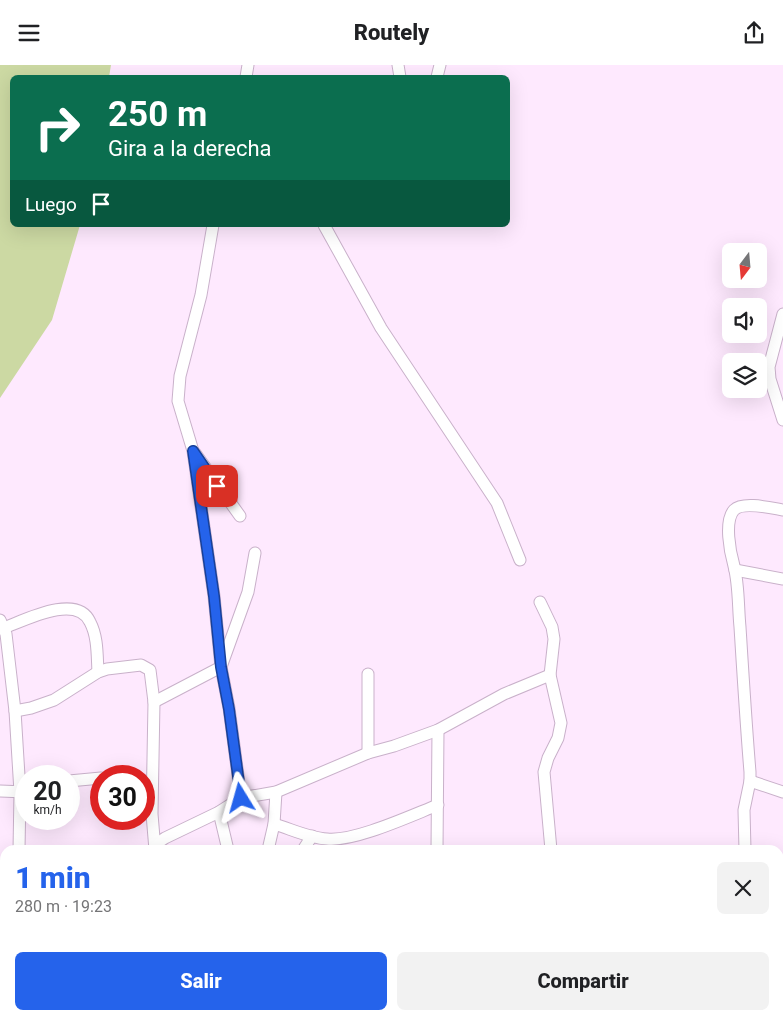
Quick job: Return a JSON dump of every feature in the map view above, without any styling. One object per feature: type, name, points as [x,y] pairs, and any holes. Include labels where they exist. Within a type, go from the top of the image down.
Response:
[{"type":"street","points":[[213,227],[201,295],[178,389],[181,415],[193,451],[214,596],[221,667],[229,709],[241,798]]},
{"type":"street","points":[[325,227],[381,328],[497,503],[520,559]]},
{"type":"street","points":[[783,314],[781,327],[769,360],[769,367],[770,379],[783,420]]},
{"type":"street","points":[[193,451],[240,516]]},
{"type":"street","points":[[745,845],[744,810],[750,781],[735,570],[729,535],[730,521],[734,510],[739,507],[749,505],[783,509]]},
{"type":"street","points":[[154,702],[221,667],[248,592],[256,553]]},
{"type":"street","points":[[735,570],[783,579]]},
{"type":"street","points":[[540,603],[552,627],[554,639],[550,675],[561,723],[558,738],[548,758],[544,772],[551,845]]},
{"type":"street","points":[[20,765],[15,711],[2,624],[55,610],[66,609],[82,612],[88,616],[94,630],[98,672]]},
{"type":"street","points":[[15,711],[31,708],[54,699],[98,672],[136,665],[144,666],[150,670],[154,702],[149,765]]},
{"type":"street","points":[[368,673],[368,753]]},
{"type":"street","points":[[158,845],[165,838],[219,812],[241,798],[276,792],[368,753],[438,730],[504,694],[550,675]]},
{"type":"street","points":[[437,845],[438,730]]},
{"type":"street","points":[[750,781],[783,792]]},
{"type":"street","points":[[0,791],[15,792]]},
{"type":"street","points":[[270,845],[276,792]]},
{"type":"street","points":[[274,824],[325,839],[347,837],[438,805]]},
{"type":"street","points":[[219,812],[227,845]]},
{"type":"street","points":[[19,845],[20,830]]},
{"type":"street","points":[[153,830],[154,845]]},
{"type":"street","points":[[306,845],[312,836]]},
{"type":"green space","points":[[0,65],[111,65],[109,75],[10,75],[10,227],[79,227],[52,320],[0,398]]},
{"type":"route","points":[[217,486],[193,451],[214,596],[221,667],[229,709],[241,798]]}]
